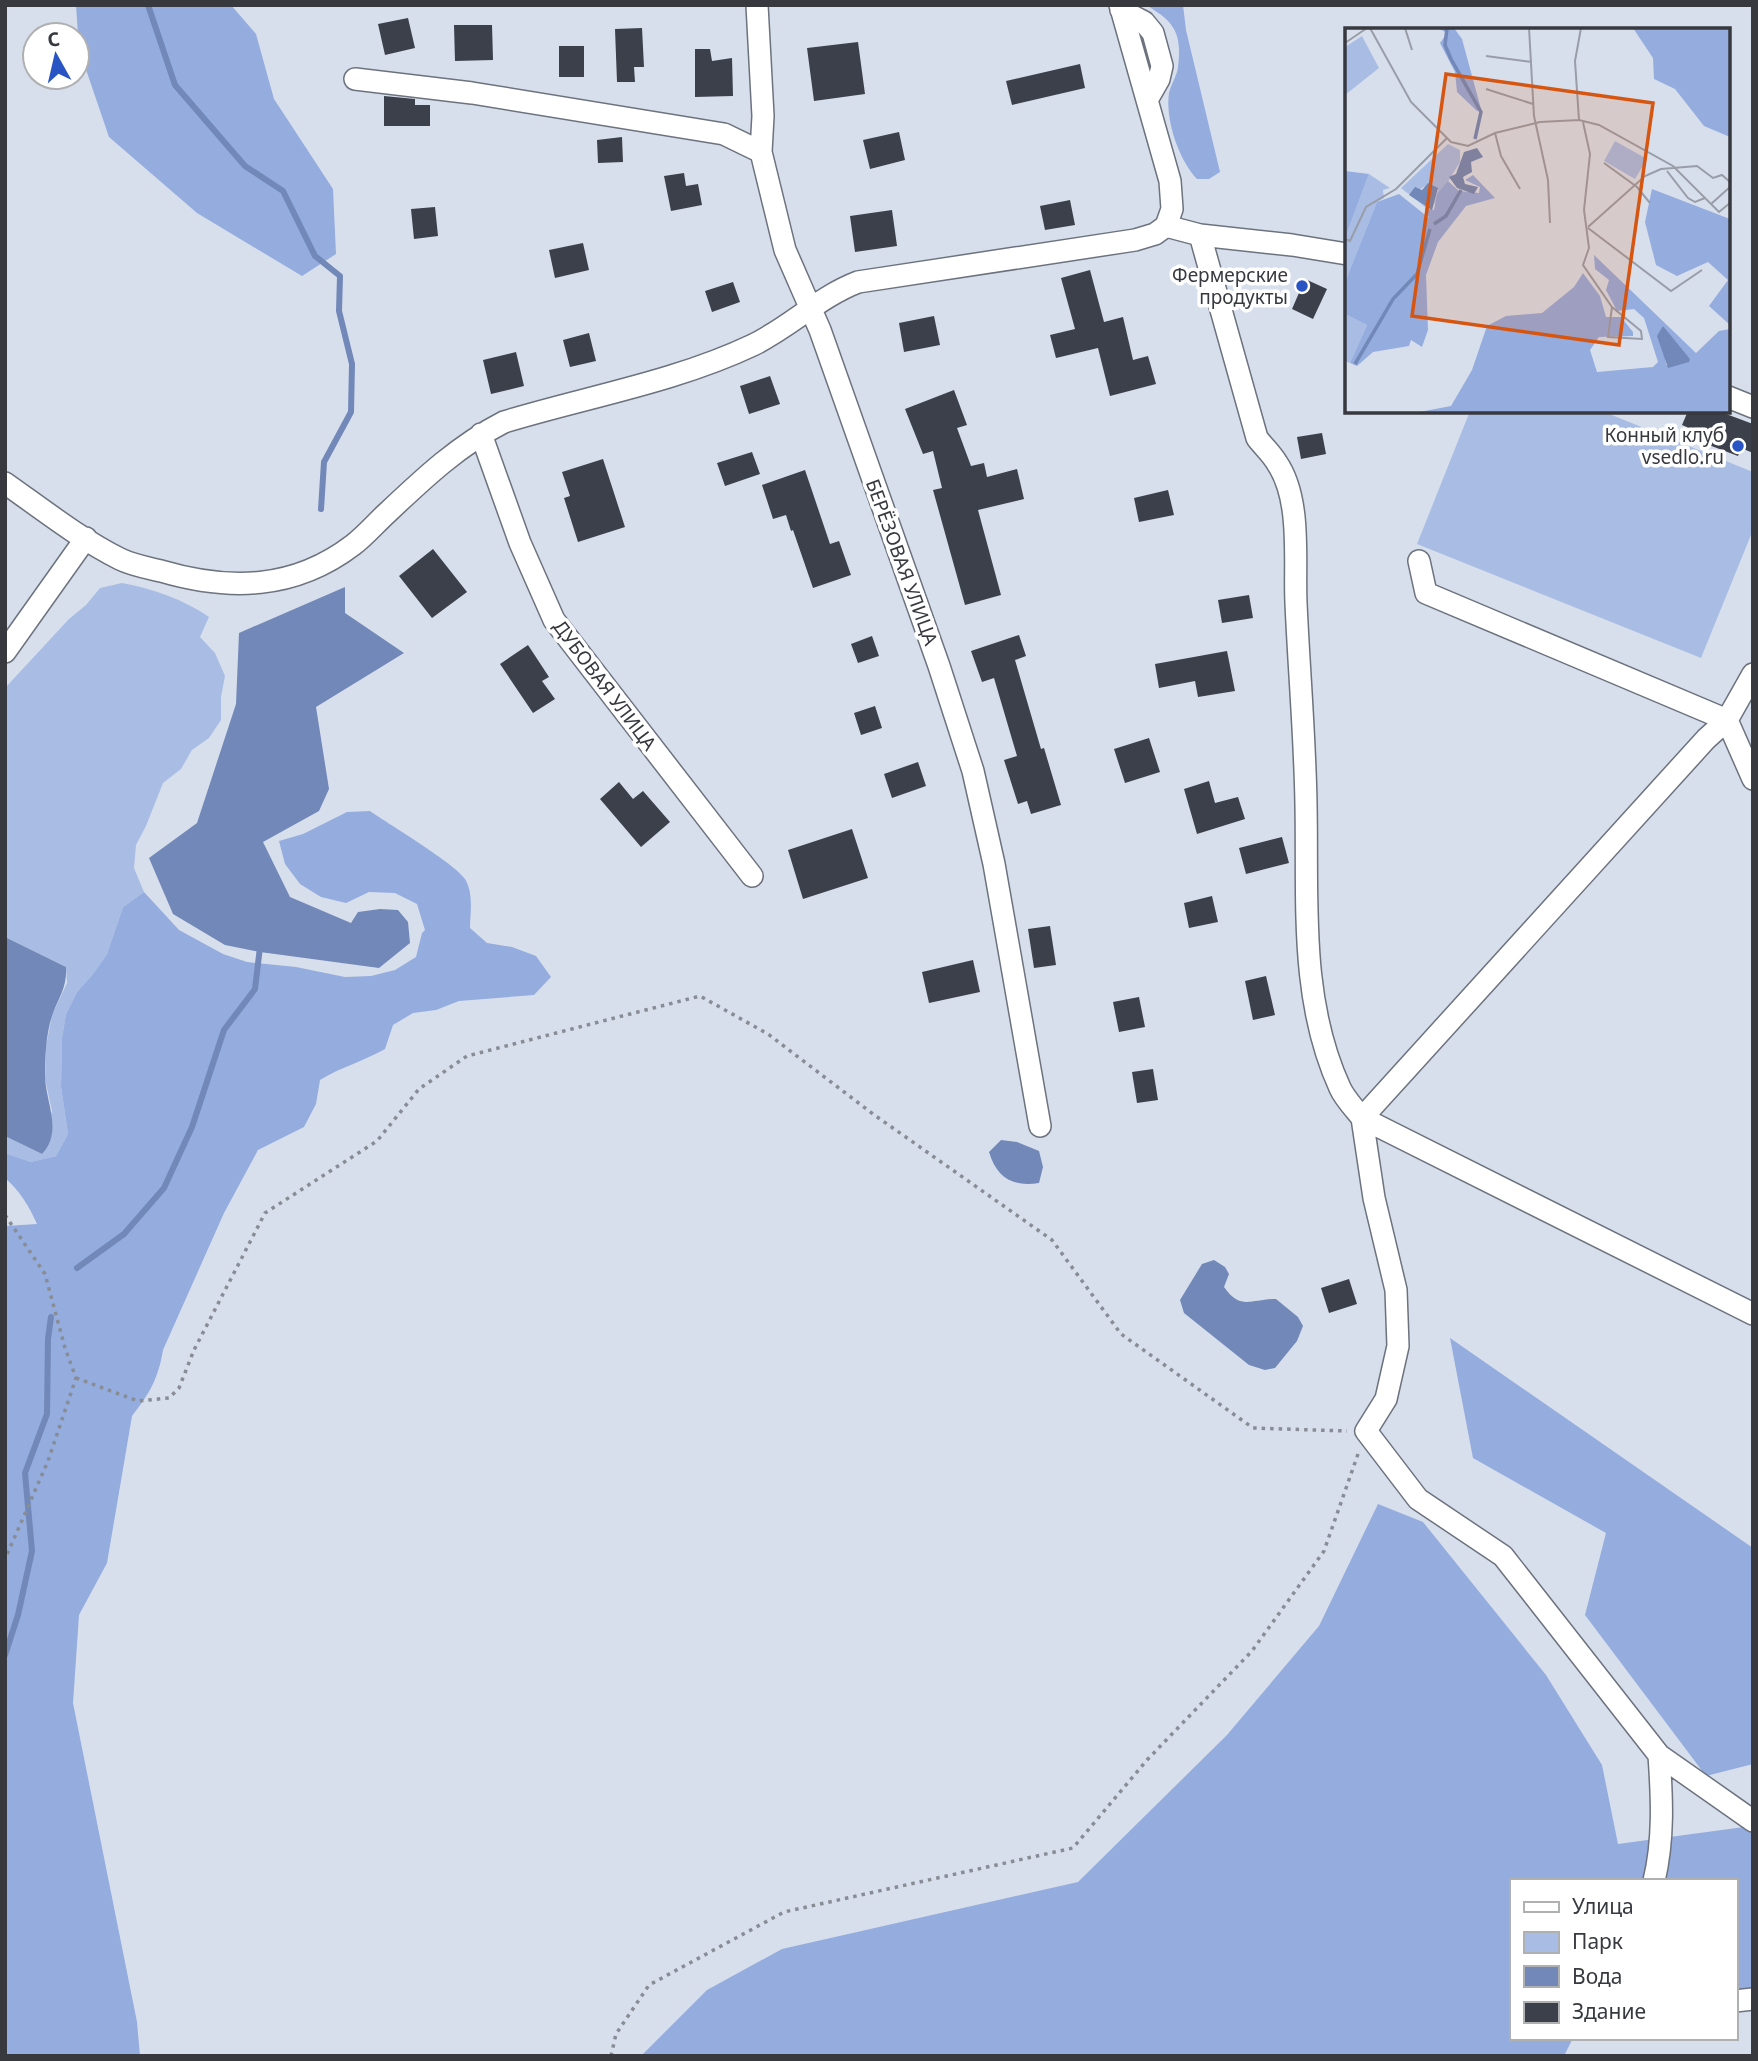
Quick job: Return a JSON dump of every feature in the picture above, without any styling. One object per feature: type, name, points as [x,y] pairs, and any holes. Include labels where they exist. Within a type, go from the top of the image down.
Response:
[{"type":"street","name":"БЕРЁЗОВАЯ УЛИЦА","points":[[757,5],[763,117],[761,152],[785,250],[812,308],[939,666],[973,771],[994,864],[1040,1126]]},
{"type":"street","points":[[5,483],[122,560],[197,582],[239,585],[273,581],[311,569],[352,546],[440,464],[481,434],[504,422],[683,372],[741,349],[782,328],[837,290],[858,282],[1135,240],[1155,234],[1166,226],[1172,209],[1170,181],[1120,8]]},
{"type":"street","points":[[355,79],[472,93],[724,134],[761,152]]},
{"type":"street","points":[[1166,226],[1200,235],[1345,254]]},
{"type":"street","points":[[1200,235],[1257,438],[1278,464],[1291,499],[1296,541],[1295,590],[1306,805],[1305,900],[1310,972],[1322,1040],[1341,1091],[1362,1118],[1753,1314]]},
{"type":"street","points":[[1730,398],[1753,407]]},
{"type":"street","name":"ДУБОВАЯ УЛИЦА","points":[[481,434],[520,543],[554,620],[752,876]]},
{"type":"street","points":[[5,652],[86,538]]},
{"type":"street","points":[[1419,561],[1426,593],[1727,720],[1753,779]]},
{"type":"street","points":[[1362,1118],[1706,739],[1727,720],[1753,674]]},
{"type":"street","points":[[1362,1118],[1374,1198],[1396,1290],[1398,1346],[1385,1399],[1366,1431],[1418,1499],[1503,1556],[1659,1755],[1753,1821]]},
{"type":"street","points":[[1654,1879],[1663,1812],[1659,1755]]},
{"type":"path","points":[[76,1378],[138,1401],[169,1398],[179,1388],[194,1350],[265,1213],[377,1141],[419,1089],[467,1056],[700,996],[768,1034],[873,1114],[1052,1240],[1121,1334],[1253,1428],[1366,1431],[1324,1551],[1252,1651],[1147,1760],[1073,1848],[784,1912],[649,1985],[616,2034],[611,2056]]},
{"type":"path","points":[[5,1215],[45,1274],[76,1378],[47,1461],[5,1559]]},
{"type":"green space","points":[[1469,413],[1607,413],[1753,472],[1753,530],[1701,658],[1417,544]]},
{"type":"green space","points":[[122,583],[167,595],[209,617],[200,637],[215,653],[225,676],[221,720],[209,738],[192,750],[181,769],[163,783],[136,845],[134,868],[144,892],[123,907],[107,954],[77,992],[66,1014],[62,1038],[61,1087],[68,1134],[56,1156],[31,1162],[5,1153],[5,1136],[42,1154],[52,1111],[45,1079],[46,1046],[52,1015],[67,983],[66,967],[5,937],[5,688],[100,588]]},
{"type":"shaded area","points":[[76,5],[231,5],[256,34],[274,99],[333,189],[336,254],[302,276],[197,213],[109,137],[91,84],[91,21],[77,21]]},
{"type":"shaded area","points":[[1146,5],[1183,5],[1186,30],[1220,172],[1209,179],[1197,179],[1179,151],[1171,127],[1168,104],[1178,67],[1179,45],[1170,23]]},
{"type":"shaded area","points":[[370,811],[435,854],[465,879],[471,897],[470,928],[487,943],[512,947],[536,956],[551,977],[534,995],[459,1001],[436,1010],[413,1013],[393,1025],[385,1049],[320,1080],[316,1104],[304,1127],[258,1150],[224,1213],[163,1350],[152,1385],[132,1416],[107,1563],[79,1615],[73,1703],[137,2022],[140,2056],[5,2056],[5,1226],[37,1224],[24,1199],[5,1178],[5,1153],[31,1162],[56,1156],[68,1134],[61,1087],[62,1038],[66,1014],[77,992],[107,954],[123,907],[144,892],[179,930],[223,954],[247,962],[296,967],[345,977],[371,976],[395,970],[416,957],[425,930],[417,904],[395,893],[369,892],[346,903],[321,897],[300,884],[285,864],[279,841],[303,834],[347,812]]},
{"type":"shaded area","points":[[1450,1338],[1753,1548],[1753,1764],[1706,1776],[1585,1615],[1606,1533],[1473,1458]]},
{"type":"shaded area","points":[[1378,1504],[1423,1522],[1546,1675],[1602,1765],[1618,1844],[1744,1827],[1753,1834],[1753,1988],[1737,1990],[1737,1879],[1510,1879],[1510,2040],[1572,2040],[1564,2056],[641,2056],[707,1990],[782,1949],[1078,1882],[1227,1735],[1319,1626]]},
{"type":"water","points":[[345,587],[345,613],[404,653],[316,707],[329,789],[319,811],[263,842],[290,897],[351,923],[358,912],[398,910],[408,922],[410,943],[379,968],[225,945],[173,914],[149,858],[197,823],[236,704],[239,633]]},
{"type":"water","points":[[5,937],[66,967],[64,986],[47,1036],[45,1077],[52,1127],[48,1145],[42,1154],[5,1136]]},
{"type":"water","points":[[1001,1140],[1017,1142],[1039,1151],[1043,1167],[1039,1183],[1021,1184],[1001,1174],[989,1152]]},
{"type":"water","points":[[1214,1260],[1225,1267],[1229,1274],[1224,1287],[1236,1299],[1247,1302],[1276,1299],[1298,1317],[1303,1326],[1297,1341],[1275,1368],[1265,1370],[1249,1365],[1184,1313],[1180,1300],[1202,1264]]},
{"type":"building","points":[[408,18],[415,48],[385,55],[378,24]]},
{"type":"building","points":[[454,25],[492,25],[493,60],[455,61]]},
{"type":"building","points":[[642,28],[644,67],[634,67],[635,82],[617,82],[615,29]]},
{"type":"building","points":[[858,42],[865,94],[814,101],[807,48]]},
{"type":"building","points":[[559,46],[584,46],[584,77],[559,77]]},
{"type":"building","points":[[695,49],[710,49],[712,61],[732,58],[733,96],[695,97]]},
{"type":"building","points":[[1080,64],[1085,88],[1012,105],[1006,81]]},
{"type":"building","points":[[384,96],[415,99],[415,105],[430,105],[430,126],[384,126]]},
{"type":"building","points":[[899,132],[905,160],[870,169],[863,140]]},
{"type":"building","points":[[622,137],[623,162],[598,163],[597,140]]},
{"type":"building","points":[[684,173],[686,186],[698,184],[702,205],[671,211],[664,176]]},
{"type":"building","points":[[1070,200],[1075,225],[1045,230],[1040,206]]},
{"type":"building","points":[[435,207],[438,236],[414,239],[411,209]]},
{"type":"building","points":[[892,210],[897,246],[855,252],[850,216]]},
{"type":"building","points":[[583,243],[589,270],[555,278],[549,250]]},
{"type":"building","points":[[1090,270],[1104,322],[1123,317],[1133,360],[1148,356],[1156,384],[1110,396],[1098,348],[1056,358],[1050,335],[1075,329],[1061,278]]},
{"type":"building","points":[[1305,279],[1327,289],[1313,319],[1292,309]]},
{"type":"building","points":[[733,282],[740,302],[712,312],[705,291]]},
{"type":"building","points":[[934,316],[940,345],[904,352],[899,323]]},
{"type":"building","points":[[589,333],[596,361],[570,367],[563,340]]},
{"type":"building","points":[[516,352],[524,386],[491,394],[483,360]]},
{"type":"building","points":[[770,376],[780,404],[749,414],[740,386]]},
{"type":"building","points":[[954,390],[967,425],[957,428],[971,466],[984,463],[987,477],[1017,469],[1024,499],[978,510],[1001,595],[965,605],[933,490],[942,488],[933,451],[923,454],[905,409]]},
{"type":"building","points":[[1687,413],[1723,413],[1753,424],[1753,453],[1741,448],[1738,456],[1693,439],[1696,431],[1682,425]]},
{"type":"building","points":[[1322,433],[1326,454],[1301,459],[1297,437]]},
{"type":"building","points":[[752,452],[760,474],[725,486],[717,463]]},
{"type":"building","points":[[603,459],[625,527],[578,542],[564,498],[570,496],[562,472]]},
{"type":"building","points":[[805,470],[830,544],[839,541],[851,575],[813,588],[786,515],[773,519],[762,485]]},
{"type":"building","points":[[1168,490],[1174,515],[1139,522],[1134,498]]},
{"type":"building","points":[[433,549],[467,592],[432,618],[399,576]]},
{"type":"building","points":[[1249,595],[1253,618],[1222,623],[1218,600]]},
{"type":"building","points":[[1019,635],[1026,656],[1015,660],[1041,749],[1044,748],[1061,805],[1031,814],[1027,801],[1018,804],[1004,760],[1017,756],[994,678],[982,682],[971,651]]},
{"type":"building","points":[[872,636],[879,656],[858,663],[851,644]]},
{"type":"building","points":[[528,645],[549,677],[542,681],[555,699],[533,713],[500,664]]},
{"type":"building","points":[[1227,651],[1235,691],[1198,697],[1195,681],[1159,688],[1155,664]]},
{"type":"building","points":[[875,706],[882,728],[861,735],[854,713]]},
{"type":"building","points":[[1149,738],[1160,772],[1125,783],[1114,749]]},
{"type":"building","points":[[918,762],[926,786],[892,798],[884,774]]},
{"type":"building","points":[[1209,781],[1215,803],[1238,797],[1245,819],[1197,834],[1184,789]]},
{"type":"building","points":[[619,782],[633,799],[643,791],[670,822],[641,847],[600,799]]},
{"type":"building","points":[[852,829],[868,878],[803,899],[788,850]]},
{"type":"building","points":[[1282,837],[1289,863],[1246,874],[1239,848]]},
{"type":"building","points":[[1212,896],[1218,922],[1189,928],[1184,903]]},
{"type":"building","points":[[1050,926],[1056,965],[1034,968],[1028,929]]},
{"type":"building","points":[[973,960],[980,992],[929,1003],[922,972]]},
{"type":"building","points":[[1266,976],[1275,1015],[1253,1020],[1245,981]]},
{"type":"building","points":[[1139,997],[1145,1027],[1119,1032],[1113,1002]]},
{"type":"building","points":[[1153,1069],[1158,1100],[1137,1103],[1132,1072]]},
{"type":"building","points":[[1349,1279],[1357,1304],[1329,1313],[1321,1288]]},
{"type":"waterway","points":[[148,5],[175,85],[245,166],[283,191],[315,256],[340,276],[339,311],[352,364],[351,412],[324,462],[321,509]]},
{"type":"waterway","points":[[77,1268],[124,1234],[164,1188],[192,1127],[224,1030],[255,989],[260,947]]},
{"type":"waterway","points":[[5,1655],[18,1615],[32,1551],[25,1473],[47,1414],[51,1317]]},
{"type":"place","name":"Фермерские продукты","points":[[1302,286]]},
{"type":"place","name":"Конный клуб vsedlo.ru","points":[[1738,446]]}]
